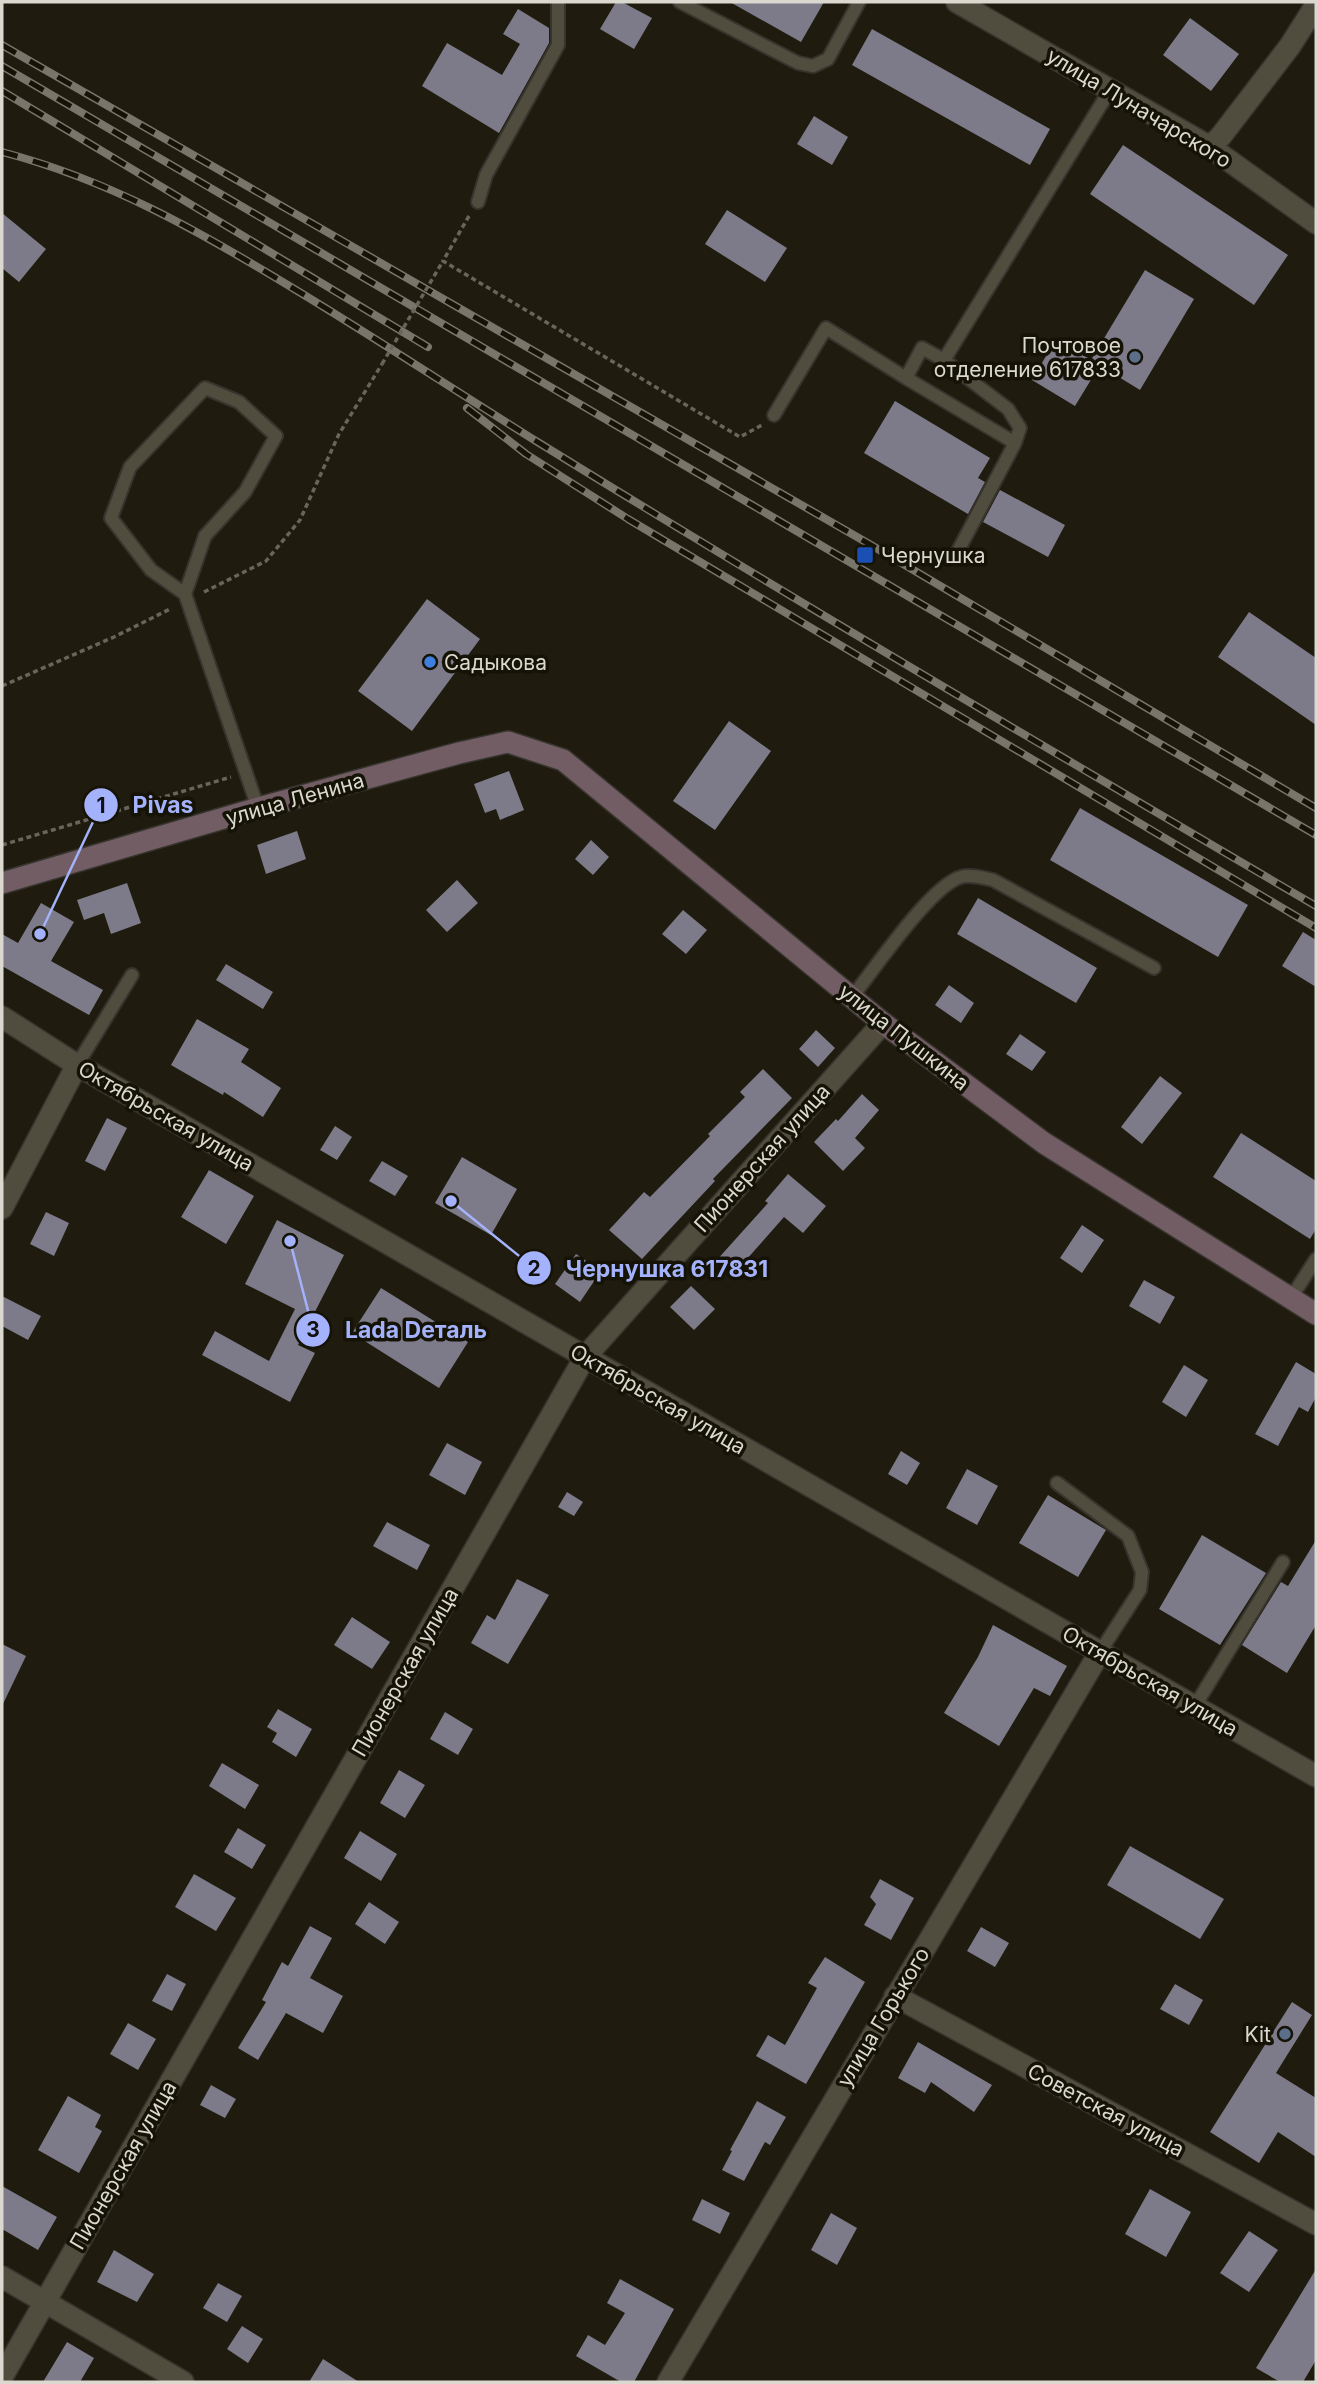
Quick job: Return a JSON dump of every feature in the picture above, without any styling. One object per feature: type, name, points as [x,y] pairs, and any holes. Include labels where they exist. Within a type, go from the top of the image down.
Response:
[{"type":"main road","name":"улица Ленина","points":[[2,884],[258,808],[459,753],[508,743]]},
{"type":"main road","name":"улица Пушкина","points":[[508,743],[564,760],[883,1023],[1044,1143],[1316,1314]]},
{"type":"street","name":"улица Луначарского","points":[[957,2],[1210,147],[1316,223]]},
{"type":"street","points":[[1210,147],[1290,46],[1316,5]]},
{"type":"street","name":"Октябрьская улица","points":[[2,1017],[78,1065],[1316,1776]]},
{"type":"street","name":"Пионерская улица","points":[[2,2377],[585,1357],[883,1023]]},
{"type":"street","points":[[2,1208],[78,1065]]},
{"type":"street","name":"улица Горького","points":[[668,2382],[1100,1652]]},
{"type":"street","name":"Советская улица","points":[[895,1996],[1316,2224]]},
{"type":"street","points":[[2,2277],[183,2382]]},
{"type":"lane","points":[[478,202],[485,175],[558,45],[558,2]]},
{"type":"lane","points":[[680,2],[798,63],[813,66],[828,59],[859,2]]},
{"type":"lane","points":[[944,360],[1110,90]]},
{"type":"lane","points":[[774,415],[826,328],[1014,443]]},
{"type":"lane","points":[[906,378],[922,348],[944,360],[1008,409],[1020,428],[957,551]]},
{"type":"lane","points":[[186,594],[151,570],[111,518],[130,467],[205,388],[239,402],[276,436],[245,492],[205,536],[186,594],[258,808]]},
{"type":"lane","points":[[852,997],[928,901],[947,882],[964,875],[993,880],[1154,968]]},
{"type":"lane","points":[[78,1065],[132,975]]},
{"type":"lane","points":[[1291,1298],[1316,1259]]},
{"type":"lane","points":[[1057,1483],[1128,1536],[1142,1572],[1140,1590],[1100,1652]]},
{"type":"lane","points":[[1195,1706],[1283,1562]]},
{"type":"path","points":[[340,434],[478,202]]},
{"type":"path","points":[[443,261],[740,438],[774,415]]},
{"type":"path","points":[[2,845],[246,773]]},
{"type":"building","points":[[616,2],[622,2],[652,18],[634,49],[600,29]]},
{"type":"building","points":[[730,2],[824,2],[801,42]]},
{"type":"building","points":[[518,9],[549,28],[549,43],[499,133],[422,86],[447,43],[502,75],[520,44],[503,34]]},
{"type":"building","points":[[1190,18],[1239,54],[1211,91],[1163,55]]},
{"type":"building","points":[[872,29],[1050,129],[1030,165],[852,65]]},
{"type":"building","points":[[814,116],[848,137],[832,165],[797,144]]},
{"type":"building","points":[[1123,145],[1288,255],[1254,305],[1090,194]]},
{"type":"building","points":[[727,210],[787,248],[765,282],[705,244]]},
{"type":"building","points":[[2,213],[46,249],[19,282],[2,268]]},
{"type":"building","points":[[1145,270],[1194,299],[1140,390],[1091,360]]},
{"type":"building","points":[[1056,339],[1100,365],[1075,406],[1032,380]]},
{"type":"building","name":"Чернушка","points":[[895,401],[990,458],[978,478],[985,482],[968,514],[864,453]]},
{"type":"building","points":[[1000,490],[1065,525],[1048,557],[983,522]]},
{"type":"building","points":[[427,599],[480,639],[412,731],[358,691]]},
{"type":"building","points":[[1249,612],[1316,658],[1316,725],[1218,657]]},
{"type":"building","points":[[729,721],[771,751],[715,830],[673,801]]},
{"type":"building","points":[[509,771],[524,810],[500,820],[496,809],[485,813],[474,784]]},
{"type":"building","points":[[1080,808],[1248,905],[1218,957],[1050,860]]},
{"type":"building","points":[[297,831],[306,859],[266,874],[257,845]]},
{"type":"building","points":[[591,840],[609,857],[593,875],[575,859]]},
{"type":"building","points":[[457,880],[478,903],[447,932],[426,910]]},
{"type":"building","points":[[127,883],[141,923],[111,934],[104,913],[84,920],[77,900]]},
{"type":"building","points":[[978,898],[1097,968],[1076,1003],[957,934]]},
{"type":"building","points":[[41,903],[74,922],[51,961],[103,990],[89,1015],[2,966],[2,934],[18,943]]},
{"type":"building","points":[[683,910],[707,930],[686,954],[662,934]]},
{"type":"building","points":[[1303,932],[1316,940],[1316,987],[1282,966]]},
{"type":"building","points":[[226,964],[273,992],[263,1009],[216,980]]},
{"type":"building","points":[[949,985],[974,1003],[961,1023],[935,1005]]},
{"type":"building","points":[[197,1019],[249,1049],[241,1062],[281,1088],[263,1117],[224,1092],[223,1095],[171,1065]]},
{"type":"building","points":[[816,1030],[835,1048],[818,1067],[799,1049]]},
{"type":"building","points":[[1020,1034],[1046,1052],[1032,1071],[1006,1054]]},
{"type":"building","points":[[763,1069],[792,1098],[713,1179],[715,1181],[642,1259],[609,1230],[644,1192],[650,1197],[710,1136],[708,1134],[745,1097],[740,1092]]},
{"type":"building","points":[[1160,1076],[1182,1093],[1142,1144],[1121,1127]]},
{"type":"building","points":[[862,1094],[879,1110],[855,1138],[865,1148],[843,1171],[814,1142],[836,1119],[838,1121]]},
{"type":"building","points":[[107,1118],[127,1128],[105,1171],[85,1161]]},
{"type":"building","points":[[335,1126],[352,1137],[337,1160],[320,1150]]},
{"type":"building","points":[[1241,1133],[1316,1181],[1316,1229],[1310,1239],[1213,1177]]},
{"type":"building","points":[[462,1157],[517,1189],[491,1235],[435,1203]]},
{"type":"building","points":[[382,1161],[408,1176],[395,1196],[369,1181]]},
{"type":"building","points":[[209,1170],[254,1196],[226,1244],[181,1217]]},
{"type":"building","points":[[788,1174],[826,1206],[803,1233],[784,1217],[731,1277],[715,1262],[768,1203],[765,1201]]},
{"type":"building","points":[[46,1212],[69,1223],[54,1256],[30,1244]]},
{"type":"building","points":[[277,1220],[344,1255],[298,1345],[315,1353],[290,1402],[202,1355],[215,1331],[269,1361],[295,1309],[245,1284]]},
{"type":"building","points":[[1082,1225],[1104,1240],[1082,1273],[1060,1258]]},
{"type":"building","points":[[576,1254],[601,1271],[580,1302],[555,1284]]},
{"type":"building","points":[[1144,1280],[1175,1297],[1160,1324],[1129,1306]]},
{"type":"building","points":[[691,1286],[715,1309],[694,1330],[670,1307]]},
{"type":"building","points":[[381,1288],[468,1342],[439,1388],[352,1333]]},
{"type":"building","points":[[2,1296],[41,1316],[28,1340],[2,1326]]},
{"type":"building","points":[[1296,1362],[1316,1374],[1316,1397],[1308,1412],[1299,1407],[1278,1446],[1255,1434]]},
{"type":"building","points":[[1184,1365],[1208,1380],[1186,1417],[1162,1402]]},
{"type":"building","points":[[447,1443],[482,1462],[465,1495],[429,1475]]},
{"type":"building","points":[[901,1451],[920,1463],[907,1485],[888,1474]]},
{"type":"building","points":[[967,1469],[998,1486],[977,1525],[946,1508]]},
{"type":"building","points":[[567,1492],[583,1502],[574,1516],[558,1507]]},
{"type":"building","points":[[1048,1495],[1106,1530],[1078,1577],[1019,1543]]},
{"type":"building","points":[[387,1522],[430,1545],[417,1570],[373,1546]]},
{"type":"building","points":[[1202,1535],[1266,1573],[1220,1645],[1159,1609]]},
{"type":"building","points":[[1316,1540],[1316,1625],[1287,1673],[1242,1645],[1281,1582],[1288,1586]]},
{"type":"building","points":[[517,1579],[549,1595],[508,1664],[471,1643],[487,1615],[495,1620]]},
{"type":"building","points":[[352,1617],[390,1642],[372,1669],[334,1645]]},
{"type":"building","points":[[993,1625],[1067,1666],[1050,1696],[1034,1688],[999,1746],[944,1713],[978,1657]]},
{"type":"building","points":[[2,1644],[26,1656],[2,1706]]},
{"type":"building","points":[[278,1709],[312,1729],[296,1757],[272,1742],[277,1733],[267,1727]]},
{"type":"building","points":[[445,1712],[473,1729],[458,1755],[430,1739]]},
{"type":"building","points":[[222,1763],[259,1785],[245,1809],[209,1786]]},
{"type":"building","points":[[399,1770],[425,1785],[405,1818],[380,1803]]},
{"type":"building","points":[[238,1828],[266,1845],[252,1869],[224,1852]]},
{"type":"building","points":[[360,1831],[397,1854],[381,1881],[344,1858]]},
{"type":"building","points":[[1130,1846],[1224,1899],[1200,1939],[1107,1885]]},
{"type":"building","points":[[194,1874],[236,1898],[216,1931],[175,1907]]},
{"type":"building","points":[[880,1879],[914,1898],[891,1940],[864,1925],[876,1904],[870,1897]]},
{"type":"building","points":[[369,1902],[399,1922],[385,1944],[355,1924]]},
{"type":"building","points":[[310,1926],[332,1938],[310,1978],[343,1996],[323,2033],[286,2013],[258,2060],[238,2048],[266,2002],[262,2000],[282,1962],[288,1966]]},
{"type":"building","points":[[981,1927],[1009,1943],[995,1967],[967,1951]]},
{"type":"building","points":[[825,1957],[865,1982],[806,2084],[756,2056],[768,2035],[785,2045],[817,1988],[808,1983]]},
{"type":"building","points":[[167,1974],[186,1984],[172,2011],[152,2001]]},
{"type":"building","points":[[1175,1984],[1203,2000],[1189,2025],[1160,2009]]},
{"type":"building","points":[[1292,2002],[1312,2015],[1276,2073],[1316,2098],[1316,2157],[1278,2132],[1259,2163],[1210,2132]]},
{"type":"building","points":[[128,2023],[156,2039],[138,2070],[110,2054]]},
{"type":"building","points":[[918,2042],[992,2085],[974,2112],[931,2082],[925,2093],[898,2078]]},
{"type":"building","points":[[211,2085],[236,2099],[225,2118],[200,2105]]},
{"type":"building","points":[[68,2096],[101,2115],[95,2127],[102,2131],[79,2173],[38,2150]]},
{"type":"building","points":[[757,2101],[786,2117],[770,2145],[765,2142],[744,2181],[722,2170]]},
{"type":"building","points":[[2,2186],[57,2217],[38,2250],[2,2229]]},
{"type":"building","points":[[1150,2189],[1191,2212],[1166,2257],[1125,2234]]},
{"type":"building","points":[[702,2199],[730,2213],[720,2234],[692,2220]]},
{"type":"building","points":[[831,2213],[857,2228],[837,2265],[811,2250]]},
{"type":"building","points":[[1249,2231],[1278,2250],[1249,2292],[1220,2273]]},
{"type":"building","points":[[114,2250],[154,2274],[137,2302],[97,2282]]},
{"type":"building","points":[[1316,2269],[1316,2360],[1303,2382],[1280,2382],[1256,2368]]},
{"type":"building","points":[[620,2279],[674,2309],[634,2382],[621,2382],[576,2356],[588,2335],[605,2345],[625,2313],[607,2303]]},
{"type":"building","points":[[218,2283],[242,2296],[227,2322],[203,2308]]},
{"type":"building","points":[[242,2326],[263,2339],[248,2363],[227,2349]]},
{"type":"building","points":[[67,2342],[94,2358],[80,2382],[43,2382]]},
{"type":"building","points":[[323,2359],[359,2382],[309,2382]]},
{"type":"railway","points":[[2,45],[871,545],[1316,808]]},
{"type":"railway","points":[[2,66],[1316,835]]},
{"type":"railway","points":[[2,91],[428,347]]},
{"type":"railway","points":[[2,152],[116,192],[221,246],[730,559],[1316,906]]},
{"type":"railway","points":[[467,408],[526,454],[628,519],[1316,928]]},
{"type":"place","name":"Почтовое отделение 617833","points":[[1135,357]]},
{"type":"place","name":"Чернушка","points":[[865,555]]},
{"type":"place","name":"Садыкова","points":[[430,662]]},
{"type":"place","name":"Pivas","points":[[40,934]]},
{"type":"place","name":"Чернушка 617831","points":[[451,1201]]},
{"type":"place","name":"Lada Dеталь","points":[[290,1241]]},
{"type":"place","name":"Kit","points":[[1285,2034]]}]
